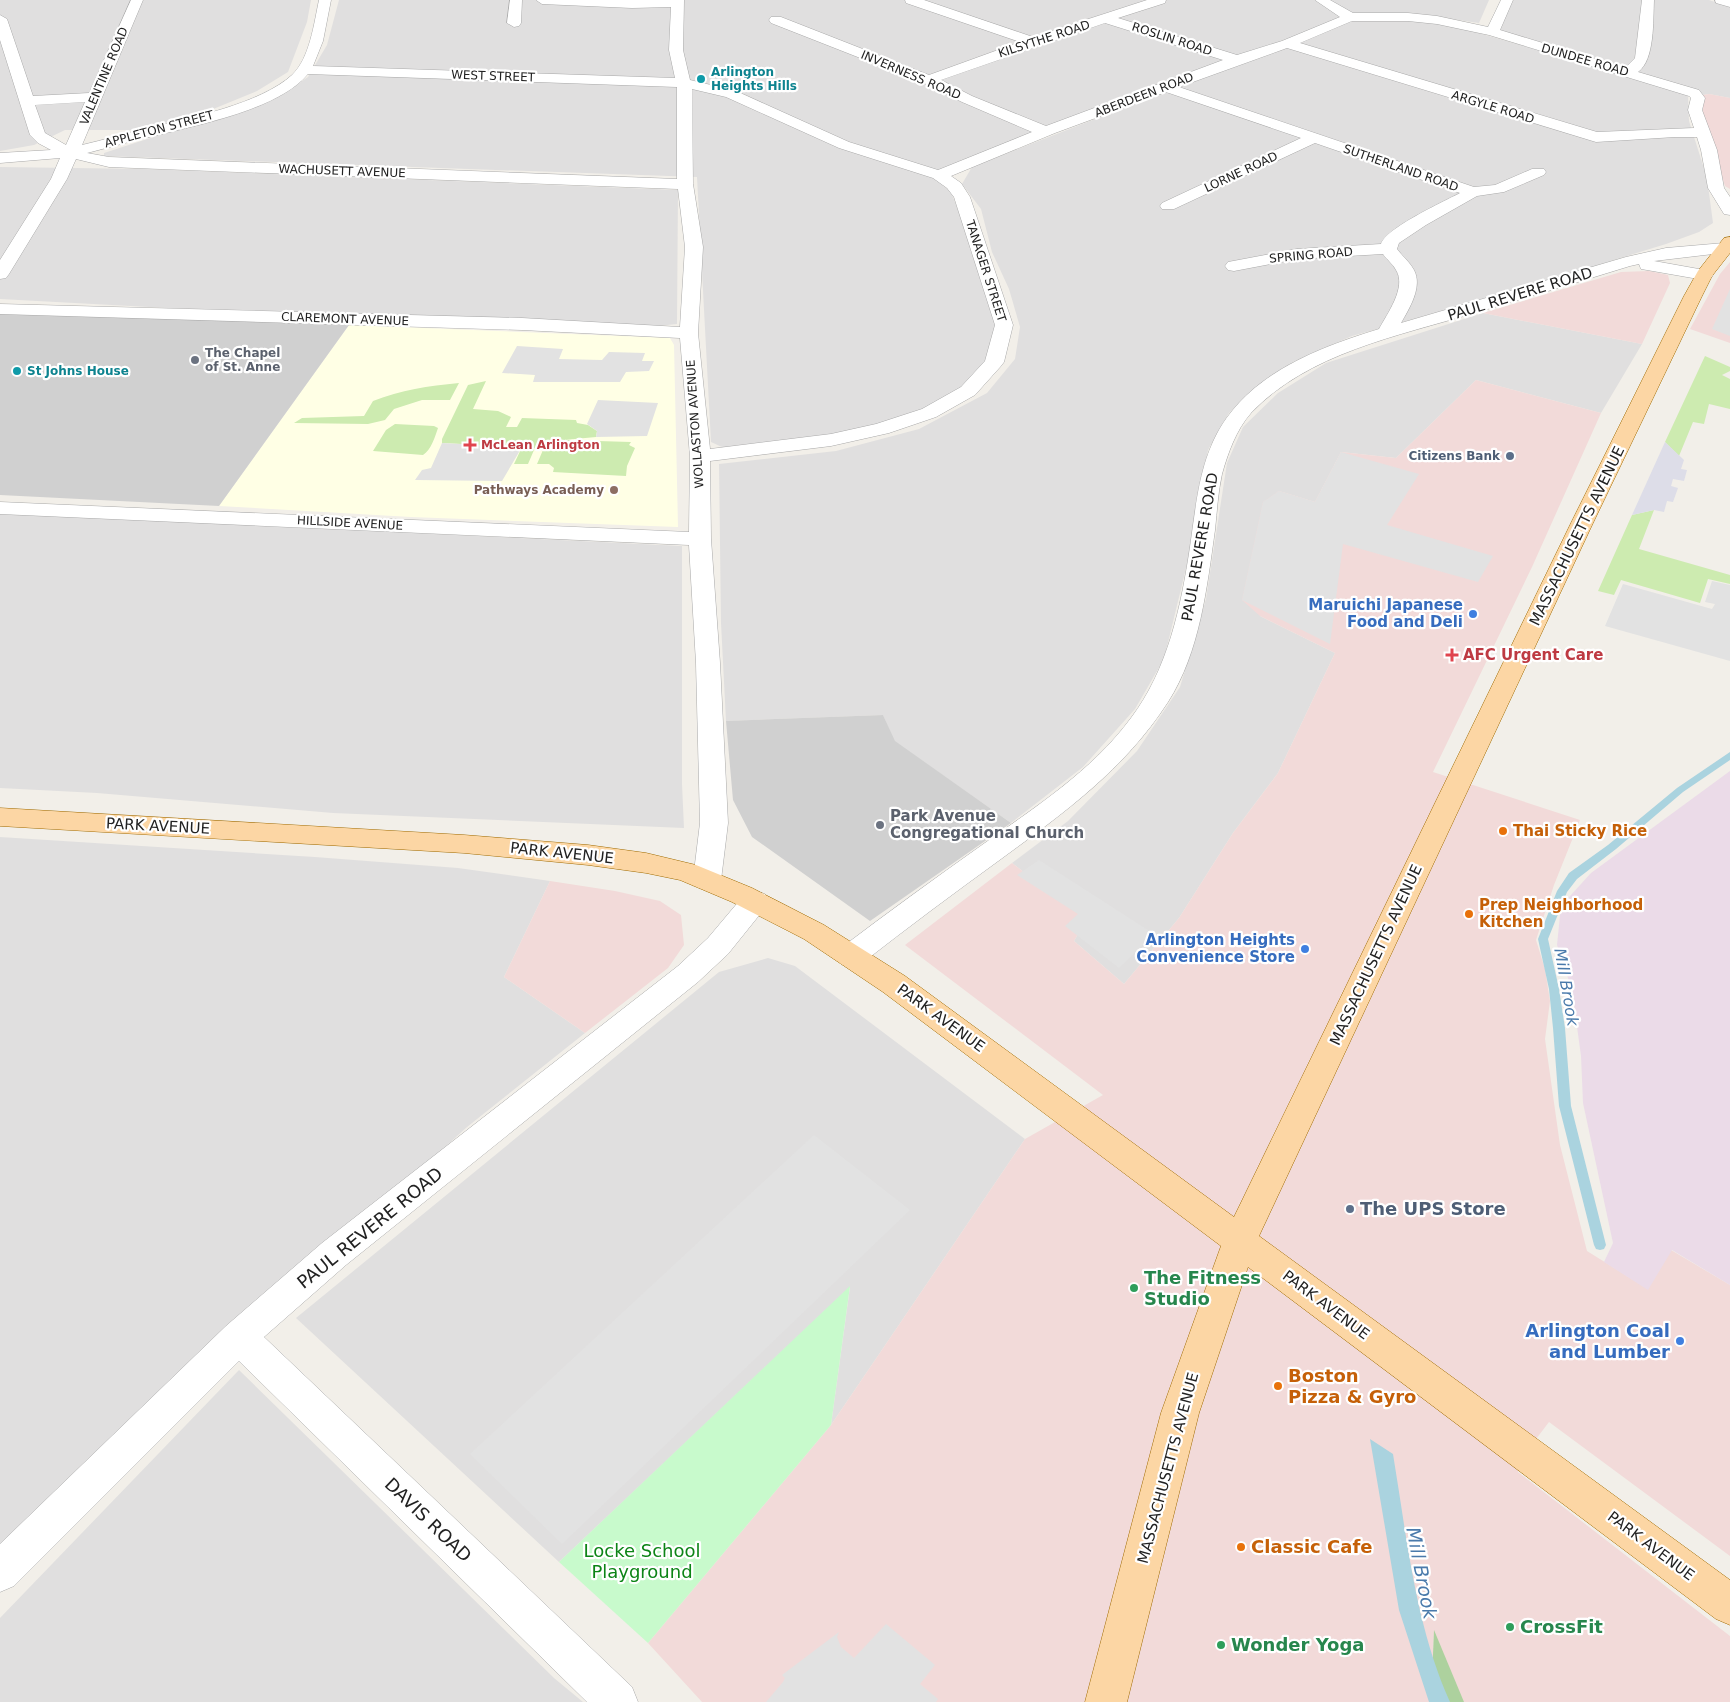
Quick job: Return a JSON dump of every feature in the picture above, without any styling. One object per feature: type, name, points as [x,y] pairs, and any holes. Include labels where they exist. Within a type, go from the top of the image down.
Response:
[{"type":"main road","name":"MASSACHUSETTS AVENUE","points":[[1106,1702],[1180,1413],[1240,1241],[1582,523],[1704,275],[1727,245]]},
{"type":"main road","name":"PARK AVENUE","points":[[0,817],[540,850],[646,863],[707,880],[755,901],[814,932],[894,984],[1730,1605]]},
{"type":"street","name":"VALENTINE ROAD","points":[[72,152],[137,0]]},
{"type":"street","name":"APPLETON STREET","points":[[72,152],[186,123],[242,106],[282,88],[297,78],[303,70],[312,51],[325,0]]},
{"type":"street","points":[[514,23],[516,0]]},
{"type":"street","points":[[542,0],[632,4],[679,2]]},
{"type":"street","points":[[911,0],[1033,42]]},
{"type":"street","name":"KILSYTHE ROAD","points":[[928,80],[1033,42],[1160,0]]},
{"type":"street","points":[[1320,0],[1350,17]]},
{"type":"street","points":[[1491,0],[1506,2],[1492,32]]},
{"type":"street","points":[[1628,72],[1638,65],[1642,58],[1648,0]]},
{"type":"street","points":[[1721,0],[1730,2]]},
{"type":"street","name":"WOLLASTON AVENUE","points":[[679,2],[676,50],[686,93],[685,184],[694,247],[689,333],[700,456],[700,539],[708,663],[714,823],[707,880]]},
{"type":"street","name":"DUNDEE ROAD","points":[[1350,17],[1408,17],[1437,20],[1492,32],[1694,93],[1698,98],[1695,110],[1709,150],[1716,188],[1730,210]]},
{"type":"street","name":"ABERDEEN ROAD","points":[[939,176],[1046,132],[1237,60],[1287,44],[1350,17]]},
{"type":"street","points":[[0,19],[26,102],[41,138],[72,152],[50,195],[0,274]]},
{"type":"street","name":"ROSLIN ROAD","points":[[1107,19],[1237,60]]},
{"type":"street","name":"INVERNESS ROAD","points":[[776,20],[928,80],[967,99],[1046,132]]},
{"type":"street","name":"ARGYLE ROAD","points":[[1287,44],[1593,137],[1608,138],[1675,132],[1703,133]]},
{"type":"street","name":"WEST STREET","points":[[303,70],[684,83]]},
{"type":"street","name":"TANAGER STREET","points":[[684,83],[731,94],[844,145],[948,180],[957,187],[962,197],[1004,325],[1004,336],[999,351],[984,376],[974,387],[938,408],[879,430],[822,442],[700,456]]},
{"type":"street","name":"SUTHERLAND ROAD","points":[[1166,87],[1473,192]]},
{"type":"street","points":[[26,102],[95,97]]},
{"type":"street","name":"LORNE ROAD","points":[[1168,206],[1314,138]]},
{"type":"street","name":"WACHUSETT AVENUE","points":[[0,158],[72,152],[109,162],[685,184]]},
{"type":"street","points":[[1473,192],[1498,189],[1538,172]]},
{"type":"street","name":"SUTHERLAND ROAD","points":[[1388,249],[1391,240],[1420,221],[1473,192]]},
{"type":"street","name":"PAUL REVERE ROAD","points":[[851,956],[1066,798],[1093,774],[1151,709],[1171,672],[1184,636],[1210,477],[1218,452],[1230,427],[1245,407],[1290,372],[1316,359],[1386,334],[1626,262],[1666,253],[1727,245]]},
{"type":"street","points":[[1386,334],[1409,282],[1406,271],[1388,249]]},
{"type":"street","name":"SPRING ROAD","points":[[1234,266],[1297,254],[1388,249]]},
{"type":"street","name":"PAUL REVERE ROAD","points":[[1626,262],[1704,275]]},
{"type":"street","name":"CLAREMONT AVENUE","points":[[0,308],[522,324],[689,333]]},
{"type":"street","name":"HILLSIDE AVENUE","points":[[0,508],[700,539]]},
{"type":"street","name":"PAUL REVERE ROAD","points":[[0,1572],[239,1337],[334,1254],[688,974],[718,946],[755,901]]},
{"type":"street","name":"DAVIS ROAD","points":[[239,1337],[617,1702]]},
{"type":"shaded area","points":[[0,0],[311,0],[307,22],[288,72],[257,91],[201,114],[141,130],[65,130],[34,145],[0,151]]},
{"type":"shaded area","points":[[339,0],[1489,0],[1479,23],[1408,13],[1357,13],[1052,126],[933,177],[951,192],[979,263],[999,331],[983,370],[966,388],[919,413],[852,434],[741,447],[722,447],[711,442],[697,177],[104,156],[104,153],[280,96],[308,77],[327,45]]},
{"type":"shaded area","points":[[1512,0],[1709,0],[1730,7],[1730,98],[1709,94],[1703,95],[1691,88],[1500,31]]},
{"type":"shaded area","points":[[1395,18],[1438,23],[1468,30],[1666,86],[1688,96],[1689,121],[1707,178],[1713,223],[1699,232],[1666,244],[1500,295],[1352,336],[1293,362],[1263,382],[1229,413],[1208,450],[1188,560],[1164,659],[1135,709],[1083,767],[1011,823],[894,741],[883,715],[726,721],[721,623],[719,464],[836,451],[919,429],[987,393],[1015,359],[1020,327],[1009,289],[992,252],[981,209],[962,184],[972,167],[1352,19]]},
{"type":"shaded area","points":[[1709,94],[1730,98],[1730,189],[1725,186],[1703,117],[1703,95]]},
{"type":"shaded area","points":[[0,167],[146,169],[678,190],[677,324],[648,327],[297,315],[0,299]]},
{"type":"shaded area","points":[[1730,262],[1730,343],[1690,329],[1720,274]]},
{"type":"shaded area","points":[[1649,271],[1668,275],[1670,283],[1642,344],[1483,313],[1621,272]]},
{"type":"shaded area","points":[[1730,289],[1730,336],[1712,329]]},
{"type":"shaded area","points":[[0,313],[105,315],[349,325],[219,506],[0,495]]},
{"type":"shaded area","points":[[1483,313],[1642,344],[1601,413],[1476,380],[1396,458],[1341,452],[1315,502],[1279,491],[1260,616],[1335,653],[1278,773],[1233,833],[1179,918],[1124,984],[1074,941],[1086,920],[1012,863],[1068,821],[1137,751],[1180,687],[1206,599],[1227,463],[1243,427],[1278,393],[1326,363]]},
{"type":"shaded area","name":"McLean Arlington","points":[[349,325],[670,338],[674,345],[678,527],[411,517],[219,506]]},
{"type":"shaded area","points":[[517,346],[563,349],[559,359],[602,360],[609,352],[645,353],[642,361],[654,361],[649,371],[626,372],[620,382],[533,382],[535,375],[502,373]]},
{"type":"shaded area","points":[[1476,380],[1601,413],[1532,567],[1433,772],[1580,820],[1554,885],[1536,940],[1545,969],[1550,1001],[1545,1039],[1560,1145],[1587,1251],[1648,1289],[1671,1250],[1730,1285],[1730,1556],[1549,1422],[1533,1443],[1518,1472],[1730,1636],[1730,1702],[1461,1702],[1434,1632],[1431,1702],[702,1702],[648,1643],[831,1425],[1025,1139],[1103,1095],[905,945],[1012,863],[1086,920],[1074,941],[1124,984],[1179,918],[1233,833],[1278,773],[1335,653],[1260,616],[1242,600],[1263,502],[1279,491],[1315,502],[1341,452],[1396,458]]},
{"type":"shaded area","points":[[598,400],[658,403],[647,436],[596,437],[597,431],[587,424]]},
{"type":"shaded area","points":[[1665,442],[1684,460],[1681,469],[1687,470],[1684,481],[1673,479],[1671,486],[1678,488],[1673,502],[1667,501],[1664,512],[1654,510],[1632,515]]},
{"type":"shaded area","points":[[442,443],[522,447],[502,481],[415,480],[422,470],[431,468]]},
{"type":"shaded area","points":[[1341,452],[1419,474],[1387,525],[1493,556],[1478,582],[1343,544],[1330,644],[1242,600],[1263,502],[1279,491],[1315,502]]},
{"type":"shaded area","points":[[0,514],[682,546],[682,784],[684,828],[333,813],[97,793],[0,788]]},
{"type":"shaded area","points":[[1712,581],[1730,585],[1730,661],[1605,626],[1623,584],[1712,609],[1715,604],[1705,602]]},
{"type":"shaded area","points":[[883,715],[895,741],[1011,823],[870,921],[752,837],[733,800],[726,721]]},
{"type":"shaded area","name":"Arlington Coal and Lumber","points":[[1730,771],[1730,1285],[1672,1250],[1648,1290],[1604,1262],[1613,1243],[1583,1103],[1581,1056],[1572,990],[1557,945],[1561,906],[1591,873]]},
{"type":"shaded area","points":[[0,837],[458,868],[550,881],[504,977],[585,1033],[467,1127],[0,1554]]},
{"type":"shaded area","points":[[1039,860],[1154,934],[1119,968],[1065,926],[1078,914],[1017,875]]},
{"type":"shaded area","points":[[550,881],[615,891],[660,901],[681,915],[684,945],[668,968],[585,1033],[504,977]]},
{"type":"shaded area","points":[[768,958],[795,966],[1025,1139],[831,1425],[850,1287],[559,1562],[296,1318],[719,972]]},
{"type":"shaded area","points":[[814,1135],[910,1210],[562,1544],[470,1454]]},
{"type":"shaded area","points":[[239,1370],[554,1678],[583,1702],[0,1702],[0,1618]]},
{"type":"shaded area","points":[[886,1624],[935,1665],[920,1684],[938,1699],[936,1702],[766,1702],[783,1682],[785,1678],[782,1675],[839,1632],[837,1637],[841,1647],[854,1658]]},
{"type":"green space","points":[[1705,356],[1730,367],[1730,371],[1722,375],[1730,379],[1730,409],[1709,404],[1704,424],[1693,422],[1679,456],[1665,442]]},
{"type":"green space","points":[[486,381],[473,409],[498,411],[511,417],[506,427],[517,427],[522,418],[576,420],[577,423],[588,425],[597,431],[596,437],[564,440],[631,442],[629,445],[635,448],[627,466],[626,476],[553,472],[554,468],[549,464],[537,464],[546,443],[562,439],[537,443],[528,464],[514,464],[522,447],[442,443],[442,439],[468,385]]},
{"type":"green space","points":[[459,383],[450,400],[422,400],[394,409],[385,420],[368,424],[294,423],[302,418],[364,416],[373,401],[383,397],[415,389]]},
{"type":"green space","points":[[395,424],[434,426],[438,428],[430,447],[423,455],[373,451],[386,430]]},
{"type":"green space","points":[[1654,510],[1639,549],[1730,575],[1730,584],[1708,579],[1700,603],[1621,580],[1614,595],[1598,591],[1632,515]]},
{"type":"green space","name":"Locke School Playground","points":[[850,1286],[831,1425],[648,1643],[559,1562]]},
{"type":"green space","points":[[1434,1630],[1464,1702],[1431,1702]]},
{"type":"water","points":[[1370,1439],[1393,1454],[1420,1611],[1428,1642],[1450,1702],[1429,1702],[1399,1610]]},
{"type":"waterway","name":"Mill Brook","points":[[1600,1245],[1565,1106],[1554,989],[1543,939],[1562,891],[1573,876],[1612,847],[1680,790],[1730,755]]},
{"type":"place","name":"Arlington Heights Hills","points":[[701,79]]},
{"type":"place","name":"The Chapel of St. Anne","points":[[195,360]]},
{"type":"place","name":"St Johns House","points":[[17,371]]},
{"type":"place","name":"McLean Arlington","points":[[470,445]]},
{"type":"place","name":"Citizens Bank","points":[[1510,456]]},
{"type":"place","name":"Pathways Academy","points":[[614,490]]},
{"type":"place","name":"Maruichi Japanese Food and Deli","points":[[1473,614]]},
{"type":"place","name":"AFC Urgent Care","points":[[1452,655]]},
{"type":"place","name":"Park Avenue Congregational Church","points":[[880,825]]},
{"type":"place","name":"Thai Sticky Rice","points":[[1503,831]]},
{"type":"place","name":"Prep Neighborhood Kitchen","points":[[1469,914]]},
{"type":"place","name":"Arlington Heights Convenience Store","points":[[1305,949]]},
{"type":"place","name":"The UPS Store","points":[[1350,1209]]},
{"type":"place","name":"The Fitness Studio","points":[[1134,1288]]},
{"type":"place","name":"Arlington Coal and Lumber","points":[[1680,1341]]},
{"type":"place","name":"Boston Pizza & Gyro","points":[[1278,1386]]},
{"type":"place","name":"Classic Cafe","points":[[1241,1547]]},
{"type":"place","name":"CrossFit","points":[[1510,1627]]},
{"type":"place","name":"Wonder Yoga","points":[[1221,1645]]}]
